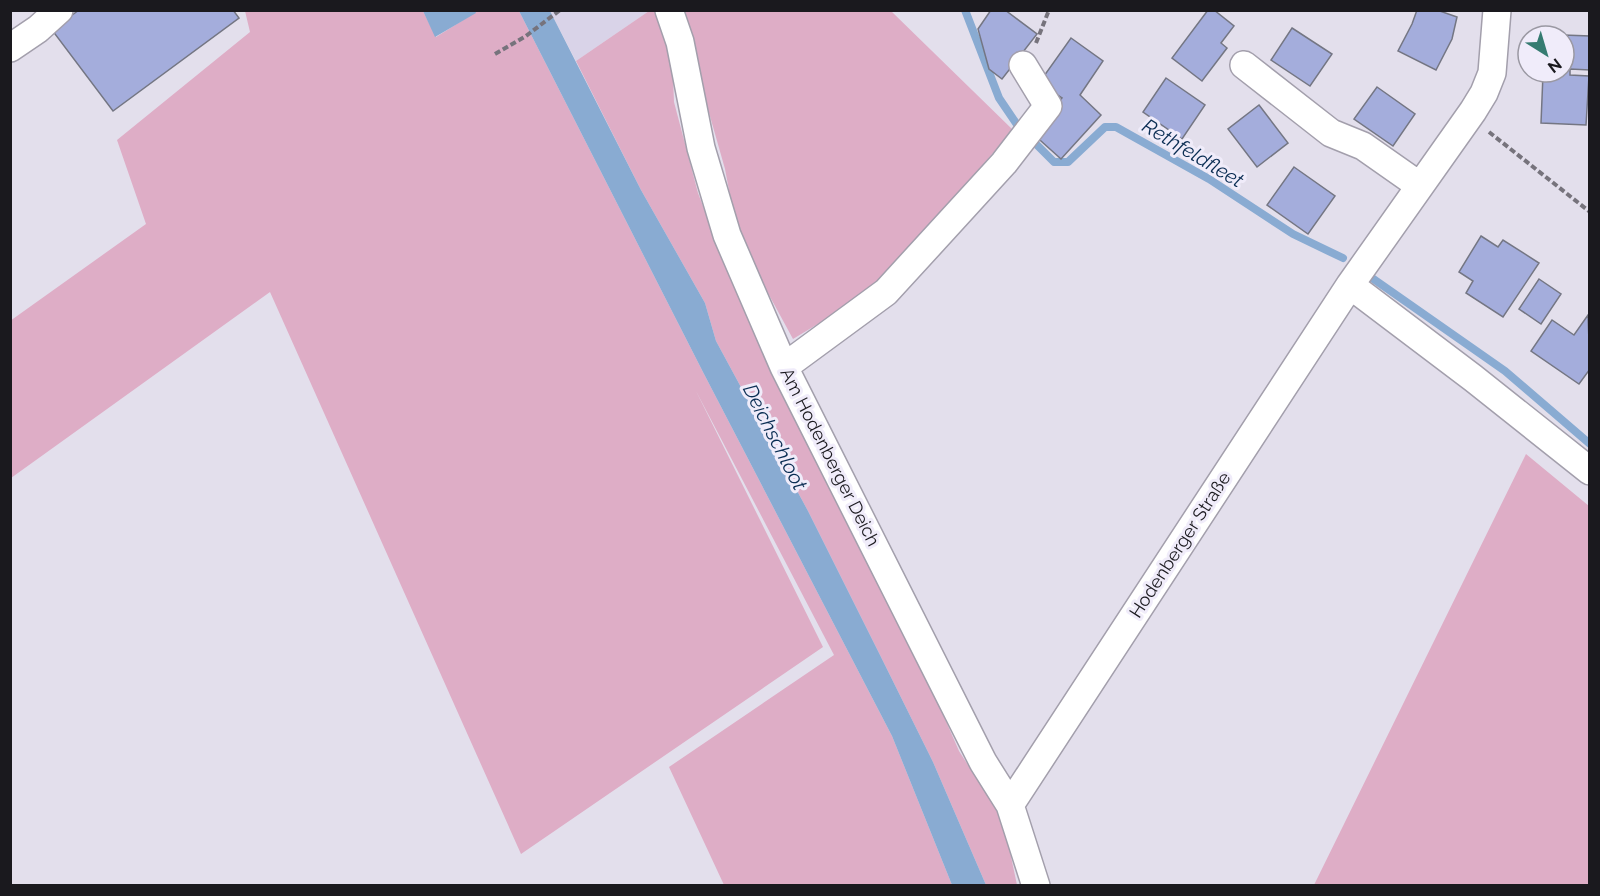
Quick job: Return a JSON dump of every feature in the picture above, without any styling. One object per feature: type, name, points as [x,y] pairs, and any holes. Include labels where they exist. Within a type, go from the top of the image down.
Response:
[{"type":"street","points":[[10,48],[38,29],[59,10]]},
{"type":"street","name":"Am Hodenberger Deich","points":[[669,10],[680,42],[701,148],[727,235],[784,367],[983,762],[1011,804],[1036,885]]},
{"type":"street","name":"Hodenberger Straße","points":[[1011,804],[1350,285],[1484,93],[1492,73],[1497,10]]},
{"type":"street","points":[[784,367],[886,292],[1004,163],[1048,106],[1023,65]]},
{"type":"street","points":[[1244,65],[1331,133],[1363,146],[1420,186]]},
{"type":"street","points":[[1350,285],[1473,378],[1590,471]]},
{"type":"path","points":[[495,54],[526,36],[560,10]]},
{"type":"path","points":[[1023,65],[1036,43],[1049,10]]},
{"type":"path","points":[[1469,117],[1590,212]]},
{"type":"shaded area","points":[[245,11],[423,11],[436,37],[475,11],[519,11],[892,736],[952,885],[724,885],[669,767],[834,655],[696,391],[823,647],[521,854],[270,292],[11,478],[10,321],[146,224],[117,140],[250,32]]},
{"type":"shaded area","points":[[550,11],[649,11],[576,61]]},
{"type":"shaded area","points":[[649,11],[659,11],[672,50],[674,102],[698,193],[726,267],[928,680],[959,751],[995,807],[1006,833],[1017,885],[986,885],[933,762],[881,657],[808,511],[716,341],[705,303],[641,190],[576,61]]},
{"type":"shaded area","points":[[683,11],[891,11],[1013,130],[903,257],[859,299],[793,339],[738,238],[725,169]]},
{"type":"shaded area","points":[[1526,454],[1589,506],[1589,885],[1314,885]]},
{"type":"water","points":[[475,10],[476,13],[435,37],[423,11]]},
{"type":"water","points":[[519,11],[550,11],[641,190],[705,303],[716,341],[808,511],[881,657],[933,762],[986,885],[952,885],[892,736]]},
{"type":"building","points":[[79,10],[233,10],[239,18],[113,111],[52,30]]},
{"type":"building","points":[[991,10],[1005,10],[1037,34],[1002,79],[989,69],[978,29]]},
{"type":"building","points":[[1208,10],[1214,10],[1234,26],[1221,43],[1227,48],[1202,81],[1172,58]]},
{"type":"building","points":[[1417,10],[1437,10],[1457,17],[1452,39],[1436,70],[1398,51]]},
{"type":"building","points":[[1292,28],[1332,54],[1310,86],[1271,60]]},
{"type":"building","points":[[1576,35],[1590,36],[1590,70],[1576,69]]},
{"type":"building","points":[[1071,38],[1103,61],[1080,95],[1101,115],[1061,159],[1031,132],[1062,98],[1039,83]]},
{"type":"building","points":[[1576,75],[1589,76],[1586,125],[1541,123],[1543,84],[1576,84]]},
{"type":"building","points":[[1166,78],[1205,105],[1182,139],[1143,112]]},
{"type":"building","points":[[1377,87],[1415,114],[1393,146],[1354,119]]},
{"type":"building","points":[[1259,105],[1288,143],[1257,167],[1228,129]]},
{"type":"building","points":[[1294,167],[1335,196],[1308,234],[1267,205]]},
{"type":"building","points":[[1481,236],[1498,247],[1503,240],[1539,263],[1503,317],[1466,293],[1473,281],[1459,272]]},
{"type":"building","points":[[1539,279],[1561,294],[1541,324],[1519,309]]},
{"type":"building","points":[[1588,315],[1590,369],[1579,384],[1531,351],[1552,320],[1574,335]]},
{"type":"waterway","name":"Rethfeldfleet","points":[[965,10],[999,98],[1018,126]]},
{"type":"waterway","name":"Rethfeldfleet","points":[[1035,143],[1054,162],[1068,162],[1105,127],[1116,127],[1209,179],[1293,234],[1343,258]]},
{"type":"waterway","name":"Rethfeldfleet","points":[[1372,278],[1505,371],[1590,444]]},
{"type":"water label","name":"Deichschloot","points":[[775,437]]}]
